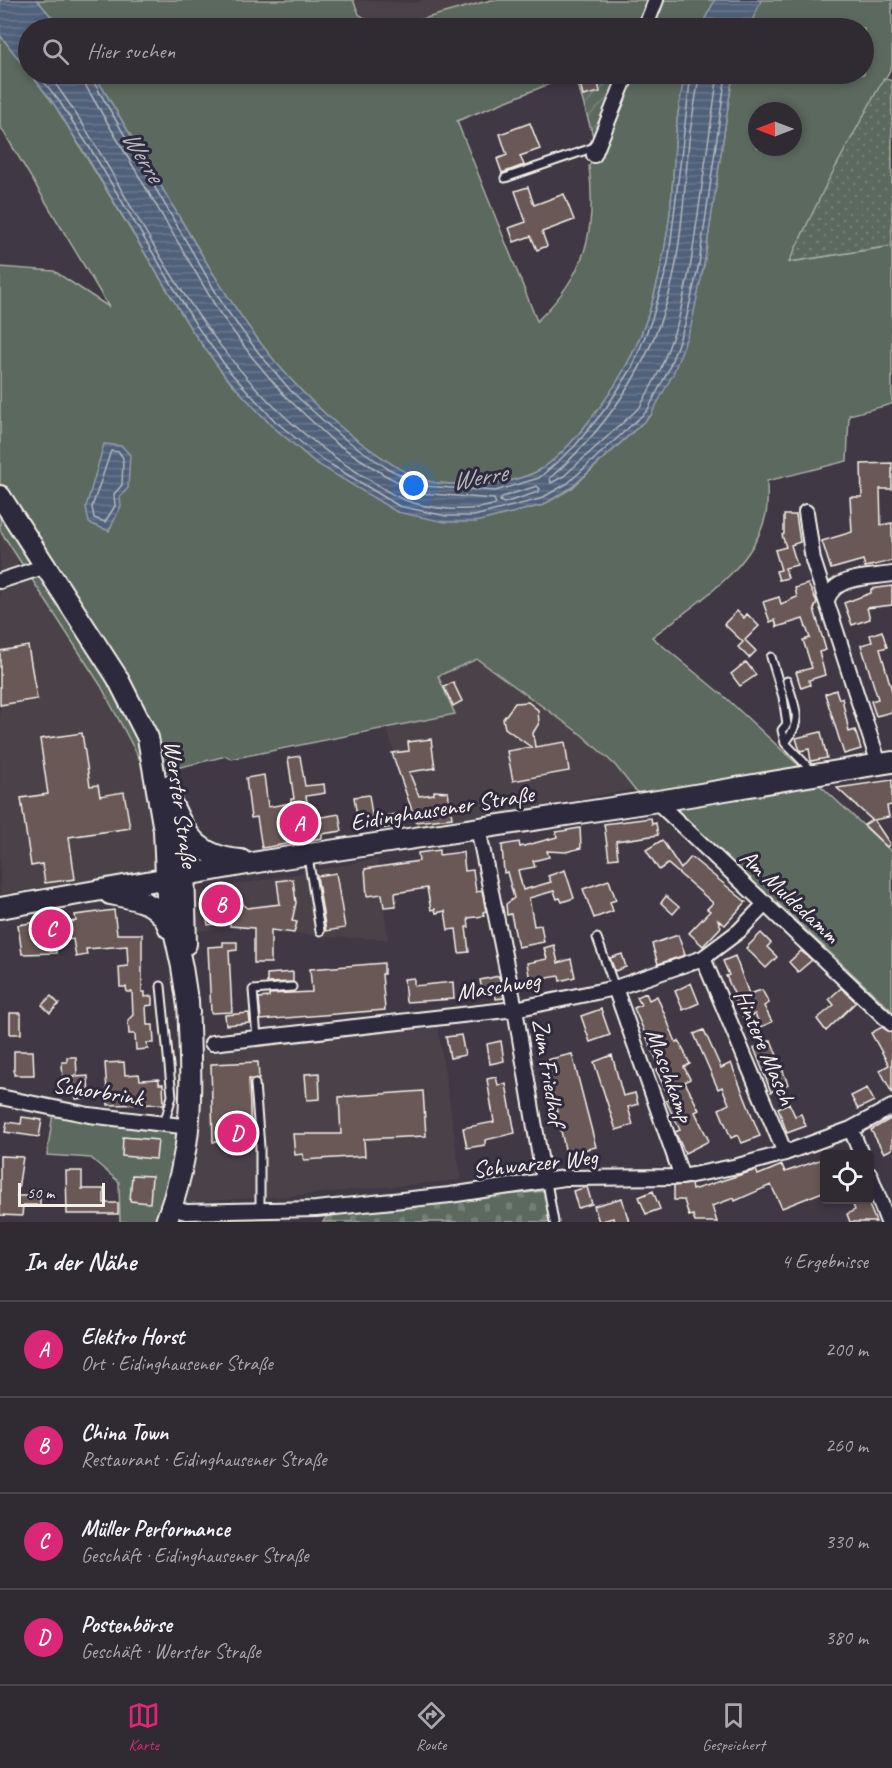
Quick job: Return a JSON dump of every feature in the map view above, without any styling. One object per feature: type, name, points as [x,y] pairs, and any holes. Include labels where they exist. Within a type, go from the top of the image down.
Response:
[{"type":"main road","name":"Werster Straße","points":[[0,496],[117,677],[148,738],[164,830],[176,878],[189,1013],[190,1127],[183,1174],[169,1215]]},
{"type":"main road","points":[[153,762],[183,827],[199,847],[210,854],[230,859],[264,861]]},
{"type":"main road","name":"Eidinghausener Straße","points":[[0,908],[102,892],[264,861],[663,800],[886,763]]},
{"type":"main road","name":"Werster Straße","points":[[183,827],[176,878],[167,898],[189,1013]]},
{"type":"main road","points":[[102,892],[139,899],[160,911],[166,920],[182,967]]},
{"type":"street","points":[[649,18],[656,0]]},
{"type":"street","points":[[594,154],[623,84]]},
{"type":"street","points":[[806,512],[813,560],[886,763]]},
{"type":"street","points":[[0,581],[46,566]]},
{"type":"street","points":[[827,600],[831,589],[841,583],[892,574]]},
{"type":"street","name":"Am Muldedamm","points":[[663,800],[892,1024]]},
{"type":"street","name":"Zum Friedhof","points":[[478,828],[515,1009],[543,1175],[547,1182]]},
{"type":"street","name":"Maschweg","points":[[212,1043],[515,1009],[615,988],[703,958],[740,931],[766,903]]},
{"type":"street","name":"Hintere Masch","points":[[703,958],[785,1153]]},
{"type":"street","name":"Maschkamp","points":[[615,988],[682,1177]]},
{"type":"street","name":"Schorbrink","points":[[0,1097],[89,1114],[190,1127]]},
{"type":"street","name":"Schwarzer Weg","points":[[169,1215],[186,1212],[228,1216],[269,1214],[547,1182],[564,1178],[682,1177],[738,1166],[785,1153],[851,1129],[892,1107]]},
{"type":"street","points":[[851,1129],[859,1150]]},
{"type":"street","points":[[874,1185],[888,1222]]},
{"type":"lane","points":[[505,178],[592,148],[594,154]]},
{"type":"lane","points":[[771,657],[783,697],[787,724],[782,730],[785,743],[807,776]]},
{"type":"lane","points":[[785,743],[794,732],[799,720],[787,681]]},
{"type":"lane","points":[[308,854],[320,931]]},
{"type":"lane","points":[[597,938],[615,988]]},
{"type":"lane","points":[[161,987],[172,1096],[164,1124]]},
{"type":"lane","points":[[257,1038],[253,990],[292,987]]},
{"type":"lane","points":[[255,1084],[269,1214]]},
{"type":"lane","points":[[547,1182],[554,1222]]},
{"type":"shaded area","points":[[353,0],[414,3],[423,0],[491,0],[426,18],[364,18],[359,14]]},
{"type":"shaded area","points":[[0,530],[101,686],[148,775],[160,868],[0,894]]},
{"type":"shaded area","points":[[477,658],[582,735],[615,765],[634,789],[417,828],[387,728],[454,714],[437,676]]},
{"type":"shaded area","points":[[377,859],[388,939],[328,937],[236,927],[196,931],[194,903],[196,894],[201,891]]},
{"type":"shaded area","points":[[437,1021],[461,1180],[288,1196],[175,1203],[193,1049]]},
{"type":"green space","points":[[37,0],[353,0],[359,14],[364,18],[52,18]]},
{"type":"green space","points":[[491,0],[715,0],[705,18],[426,18]]},
{"type":"green space","points":[[761,0],[892,0],[892,66],[790,262],[892,246],[892,404],[849,415],[847,461],[767,481],[766,514],[749,552],[736,569],[703,599],[652,637],[726,698],[892,852],[892,1011],[767,893],[634,789],[615,765],[582,735],[477,659],[438,676],[455,714],[231,759],[226,756],[148,775],[101,686],[0,530],[0,267],[54,271],[109,307],[0,126],[0,35],[18,58],[18,84],[38,84],[54,104],[191,329],[225,376],[271,425],[316,463],[475,522],[543,505],[572,488],[651,415],[704,265],[731,84],[874,84],[874,18],[753,18]]},
{"type":"green space","points":[[884,78],[892,81],[892,246],[789,262],[827,183]]},
{"type":"green space","points":[[100,84],[549,84],[457,121],[537,321],[554,304],[567,286],[584,251],[591,211],[589,166],[598,154],[622,84],[684,84],[677,122],[671,204],[665,245],[651,308],[644,328],[626,366],[586,426],[546,466],[526,476],[495,483],[437,483],[406,473],[374,452],[341,428],[286,374],[240,315]]},
{"type":"green space","points":[[578,84],[621,84],[596,146]]},
{"type":"green space","points":[[53,1113],[184,1131],[158,1222],[120,1222],[119,1182],[91,1158],[47,1155]]},
{"type":"green space","points":[[544,1191],[555,1222],[323,1222],[329,1213]]},
{"type":"water","points":[[0,0],[37,0],[52,18],[18,18],[18,58],[0,35]]},
{"type":"water","points":[[715,0],[761,0],[753,18],[705,18]]},
{"type":"water","points":[[39,84],[100,84],[240,315],[286,374],[341,428],[399,469],[413,476],[437,483],[478,484],[518,479],[546,466],[586,425],[619,378],[644,328],[661,266],[671,204],[677,122],[684,84],[731,84],[704,265],[691,326],[673,374],[651,415],[572,487],[543,505],[475,522],[445,522],[397,512],[316,463],[271,425],[225,376],[191,329],[54,104]]},
{"type":"water","points":[[104,444],[122,446],[130,455],[128,488],[120,497],[121,506],[109,531],[89,523],[86,507]]},
{"type":"building","points":[[580,84],[598,84],[600,92],[583,96]]},
{"type":"building","points":[[530,123],[540,149],[520,156],[524,165],[502,173],[497,159],[507,155],[500,134]]},
{"type":"building","points":[[528,187],[534,205],[564,194],[574,220],[542,232],[547,246],[537,250],[531,236],[514,242],[509,228],[526,222],[515,191]]},
{"type":"building","points":[[892,463],[892,489],[880,489],[881,525],[892,523],[892,561],[865,567],[863,560],[831,569],[822,541],[852,532],[850,497],[862,497],[861,464]]},
{"type":"building","points":[[784,515],[796,515],[800,542],[791,545],[797,565],[785,568],[788,578],[779,580],[776,571],[781,570],[775,550],[786,547],[782,535],[784,534]]},
{"type":"building","points":[[808,584],[817,602],[814,609],[826,650],[819,652],[825,675],[809,680],[810,685],[801,688],[796,672],[812,668],[803,640],[810,638],[803,619],[777,627],[775,620],[770,622],[763,602],[779,597],[781,604],[797,597],[795,588]]},
{"type":"building","points":[[892,586],[892,605],[867,608],[870,619],[852,625],[844,603],[871,593],[871,589]]},
{"type":"building","points":[[737,611],[744,618],[747,614],[759,626],[745,640],[756,651],[749,658],[738,647],[743,642],[724,624]]},
{"type":"building","points":[[882,631],[887,647],[880,649],[892,691],[892,712],[876,716],[871,701],[878,699],[861,645],[872,642],[870,635]]},
{"type":"building","points":[[28,646],[37,699],[0,705],[0,651]]},
{"type":"building","points":[[746,662],[756,675],[740,686],[731,674]]},
{"type":"building","points":[[453,682],[462,701],[453,706],[444,687]]},
{"type":"building","points":[[836,690],[839,699],[842,698],[849,732],[855,730],[861,749],[844,754],[825,694]]},
{"type":"building","points":[[528,702],[538,710],[539,723],[533,733],[535,747],[565,742],[569,771],[513,781],[507,751],[531,747],[505,728],[503,719],[515,703]]},
{"type":"building","points":[[821,732],[827,758],[811,761],[809,749],[800,751],[796,738]]},
{"type":"building","points":[[82,733],[90,786],[98,785],[100,796],[124,792],[130,828],[69,837],[75,879],[45,883],[42,864],[31,866],[21,798],[48,794],[40,739]]},
{"type":"building","points":[[431,739],[435,768],[409,772],[419,796],[434,794],[434,791],[448,792],[452,818],[416,822],[392,753],[409,751],[408,742]]},
{"type":"building","points":[[300,756],[305,786],[324,784],[325,793],[306,796],[310,819],[339,814],[342,831],[322,834],[322,838],[262,848],[257,817],[251,818],[246,778],[264,775],[268,807],[291,803],[291,799],[294,799],[288,758]]},
{"type":"building","points":[[892,780],[892,805],[887,806],[889,817],[874,820],[890,844],[887,847],[864,825],[872,820],[837,788]]},
{"type":"building","points":[[369,795],[373,821],[358,823],[354,797]]},
{"type":"building","points":[[396,814],[398,826],[380,829],[378,817]]},
{"type":"building","points":[[651,818],[652,824],[656,823],[658,835],[616,841],[618,858],[609,859],[604,824]]},
{"type":"building","points":[[580,828],[581,848],[566,852],[547,851],[549,857],[533,861],[535,867],[518,870],[523,890],[551,882],[548,876],[565,870],[574,898],[562,902],[560,898],[557,899],[554,891],[529,898],[534,926],[541,925],[544,942],[518,947],[511,914],[507,915],[506,904],[514,898],[507,872],[504,873],[502,845],[519,842],[520,847],[557,837],[556,832]]},
{"type":"building","points":[[662,840],[681,869],[691,857],[746,902],[725,925],[718,920],[721,927],[703,946],[689,933],[710,911],[707,909],[713,903],[668,864],[659,870],[646,850]]},
{"type":"building","points":[[439,850],[439,855],[463,852],[465,871],[473,870],[476,892],[482,891],[486,911],[483,912],[484,916],[468,918],[469,927],[466,927],[469,952],[459,953],[456,929],[448,930],[445,911],[436,913],[435,909],[431,910],[427,888],[395,893],[396,906],[384,907],[382,894],[367,896],[365,869],[419,861],[418,853]]},
{"type":"building","points":[[336,873],[345,928],[326,931],[317,876]]},
{"type":"building","points":[[293,879],[296,903],[292,921],[297,922],[294,933],[271,930],[271,963],[254,963],[254,928],[230,926],[230,922],[208,925],[206,913],[211,912],[210,896],[215,893],[228,891],[247,908],[280,904],[277,881]]},
{"type":"building","points":[[609,880],[616,900],[610,902],[613,911],[594,918],[583,889]]},
{"type":"building","points":[[666,896],[679,907],[673,914],[661,903]]},
{"type":"building","points":[[114,910],[117,934],[142,934],[142,992],[145,992],[145,997],[152,996],[152,1005],[146,1006],[147,1025],[153,1025],[154,1043],[147,1043],[148,1049],[136,1050],[135,1034],[129,1034],[128,1020],[133,1015],[132,992],[127,992],[126,987],[120,987],[119,967],[128,966],[127,946],[86,949],[87,955],[76,957],[73,939],[66,940],[63,923],[76,921],[75,915]]},
{"type":"building","points":[[37,922],[39,939],[55,938],[56,953],[22,954],[18,925]]},
{"type":"building","points":[[761,933],[771,943],[767,947],[777,957],[766,968],[746,948]]},
{"type":"building","points":[[678,935],[685,955],[658,964],[652,944]]},
{"type":"building","points":[[223,942],[237,942],[237,950],[229,951],[232,1012],[211,1013],[208,947],[223,946]]},
{"type":"building","points":[[554,945],[558,963],[571,959],[575,977],[560,981],[559,976],[530,981],[527,963],[547,959],[544,948]]},
{"type":"building","points":[[801,951],[812,960],[798,972],[789,962]]},
{"type":"building","points":[[622,954],[626,967],[615,971],[610,958]]},
{"type":"building","points":[[735,956],[749,994],[762,990],[769,1003],[764,1006],[772,1022],[761,1027],[755,1014],[744,1019],[735,1001],[737,1000],[726,976],[729,975],[723,961]]},
{"type":"building","points":[[384,963],[384,974],[382,974],[385,1010],[261,1020],[259,998],[269,997],[269,994],[312,992],[310,969]]},
{"type":"building","points":[[293,972],[293,982],[267,983],[267,974]]},
{"type":"building","points":[[499,976],[504,998],[496,999],[494,987],[482,990],[480,980]]},
{"type":"building","points":[[414,978],[414,986],[453,982],[454,999],[406,1002],[404,979]]},
{"type":"building","points":[[691,983],[699,1003],[683,1010],[675,991]]},
{"type":"building","points":[[841,988],[856,1002],[826,1031],[817,1019],[834,1005],[829,999]]},
{"type":"building","points":[[646,993],[649,1000],[657,996],[676,1042],[679,1041],[690,1064],[684,1067],[690,1079],[685,1082],[699,1110],[695,1112],[709,1141],[685,1153],[675,1132],[680,1130],[666,1101],[670,1099],[656,1070],[660,1068],[634,1008],[641,1005],[637,997]]},
{"type":"building","points":[[51,996],[59,1004],[50,1013],[42,1005]]},
{"type":"building","points":[[601,1009],[610,1035],[590,1042],[581,1016]]},
{"type":"building","points":[[10,1013],[21,1013],[21,1034],[10,1034]]},
{"type":"building","points":[[249,1013],[250,1023],[226,1025],[225,1015]]},
{"type":"building","points":[[882,1027],[892,1033],[892,1093],[880,1070],[889,1065],[871,1033]]},
{"type":"building","points":[[704,1030],[721,1068],[731,1063],[760,1136],[742,1143],[738,1135],[731,1138],[719,1109],[729,1104],[722,1087],[718,1089],[694,1034]]},
{"type":"building","points":[[461,1035],[465,1055],[450,1058],[446,1037]]},
{"type":"building","points":[[771,1040],[788,1084],[771,1092],[754,1048]]},
{"type":"building","points":[[501,1041],[504,1061],[490,1064],[487,1044]]},
{"type":"building","points":[[14,1051],[33,1051],[34,1075],[14,1075]]},
{"type":"building","points":[[572,1054],[596,1147],[566,1154],[546,1060]]},
{"type":"building","points":[[612,1055],[623,1096],[635,1093],[638,1104],[628,1107],[633,1125],[616,1130],[594,1062]]},
{"type":"building","points":[[67,1057],[76,1057],[77,1074],[73,1077],[88,1076],[89,1098],[76,1099],[75,1091],[71,1091],[71,1078],[63,1083],[62,1062],[67,1062]]},
{"type":"building","points":[[124,1062],[125,1075],[139,1074],[140,1080],[159,1079],[159,1084],[163,1084],[164,1104],[108,1105],[105,1063]]},
{"type":"building","points":[[258,1062],[259,1079],[249,1079],[251,1141],[213,1142],[211,1064]]},
{"type":"building","points":[[319,1073],[320,1099],[307,1100],[305,1074]]},
{"type":"building","points":[[496,1077],[498,1085],[506,1084],[515,1133],[485,1140],[485,1145],[467,1148],[463,1128],[494,1122],[487,1079]]},
{"type":"building","points":[[867,1088],[874,1101],[858,1109],[851,1096]]},
{"type":"building","points":[[423,1091],[426,1136],[364,1139],[365,1156],[304,1160],[303,1154],[295,1155],[293,1134],[341,1134],[339,1097]]},
{"type":"building","points":[[789,1103],[795,1116],[801,1114],[806,1126],[787,1133],[778,1108]]},
{"type":"building","points":[[22,1117],[42,1120],[39,1137],[5,1132],[7,1122],[21,1124]]},
{"type":"building","points":[[892,1118],[892,1149],[884,1153],[871,1130]]},
{"type":"building","points":[[123,1137],[158,1140],[156,1159],[122,1156]]},
{"type":"building","points":[[0,1156],[23,1157],[17,1196],[40,1196],[40,1205],[23,1205],[22,1216],[0,1215]]},
{"type":"building","points":[[820,1160],[820,1193],[782,1208],[771,1185],[735,1201],[734,1198],[712,1206],[717,1222],[695,1222],[693,1215],[689,1216],[684,1200],[674,1200],[674,1186],[691,1184],[692,1190],[756,1170],[758,1175],[782,1165],[785,1172]]},
{"type":"building","points":[[66,1171],[82,1171],[82,1189],[104,1189],[104,1203],[118,1203],[118,1214],[67,1214]]},
{"type":"building","points":[[132,1175],[152,1176],[150,1203],[130,1201]]},
{"type":"building","points":[[587,1187],[592,1204],[578,1208],[573,1191]]},
{"type":"building","points":[[653,1191],[660,1209],[646,1214],[639,1197]]},
{"type":"building","points":[[622,1198],[629,1222],[614,1222],[613,1218],[599,1222],[594,1206]]},
{"type":"building","points":[[853,1204],[869,1204],[876,1222],[850,1222],[847,1214],[855,1210]]},
{"type":"place","name":"Elektro Horst","points":[[299,823]]},
{"type":"place","name":"China Town","points":[[221,904]]},
{"type":"place","name":"Müller Performance","points":[[51,929]]},
{"type":"place","name":"Postenbörse","points":[[237,1133]]},
{"type":"water label","name":"Werre","points":[[143,156]]},
{"type":"water label","name":"Werre","points":[[479,477]]}]
